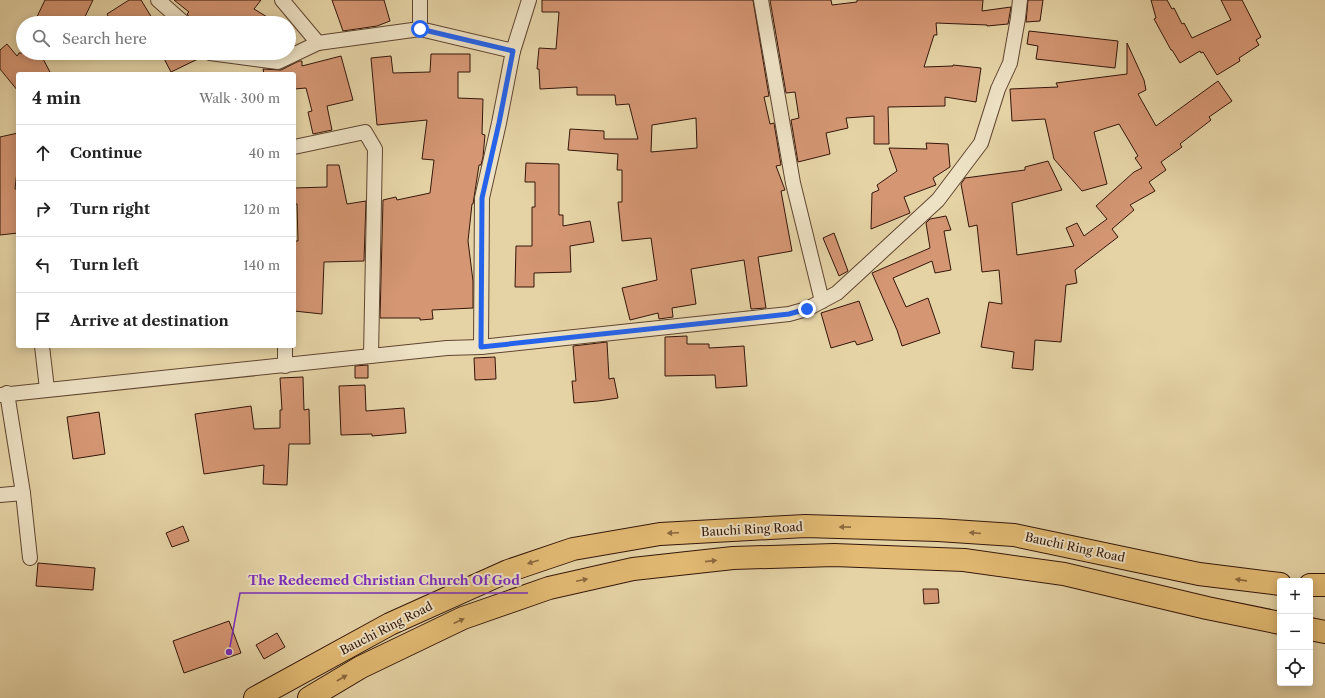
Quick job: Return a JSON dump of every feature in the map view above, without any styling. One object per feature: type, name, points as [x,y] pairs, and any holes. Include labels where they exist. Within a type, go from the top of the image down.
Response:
[{"type":"main road","name":"Bauchi Ring Road","points":[[255,698],[390,624],[508,571],[573,549],[660,534],[805,526],[938,530],[1014,535],[1199,574],[1277,584]]},
{"type":"main road","name":"Bauchi Ring Road","points":[[309,698],[361,667],[463,618],[549,588],[633,569],[733,558],[834,555],[964,560],[1064,574],[1208,608],[1277,622]]},
{"type":"main road","points":[[1313,585],[1325,585]]},
{"type":"main road","points":[[1313,630],[1325,632]]},
{"type":"street","points":[[158,0],[176,16]]},
{"type":"street","points":[[282,0],[295,16]]},
{"type":"street","points":[[420,0],[420,29]]},
{"type":"street","points":[[481,347],[482,198],[498,131],[513,51],[529,0]]},
{"type":"street","points":[[761,0],[793,183],[822,302]]},
{"type":"street","points":[[30,558],[23,493],[4,394],[447,348],[481,347],[789,314],[807,309],[822,302],[837,293],[938,200],[981,143],[998,89],[1010,63],[1020,0]]},
{"type":"street","points":[[296,17],[318,44]]},
{"type":"street","points":[[296,54],[318,44],[420,29],[513,51]]},
{"type":"street","points":[[263,60],[278,62],[282,60]]},
{"type":"street","points":[[296,147],[365,132],[375,149],[371,356]]},
{"type":"street","points":[[42,348],[47,389]]},
{"type":"street","points":[[285,348],[285,366]]},
{"type":"street","points":[[0,496],[23,493]]},
{"type":"building","points":[[45,0],[93,0],[85,16],[37,16]]},
{"type":"building","points":[[129,0],[141,0],[151,16],[108,16],[107,14]]},
{"type":"building","points":[[174,0],[261,0],[254,9],[266,16],[189,16],[187,14],[189,12]]},
{"type":"building","points":[[332,0],[384,0],[390,21],[377,26],[343,31]]},
{"type":"building","points":[[542,0],[753,0],[769,96],[764,97],[770,124],[774,123],[781,165],[776,166],[785,190],[781,191],[792,251],[758,257],[766,308],[751,309],[744,260],[691,269],[696,304],[672,308],[673,317],[659,319],[658,313],[630,320],[622,288],[657,280],[651,238],[622,241],[618,202],[622,202],[622,170],[617,170],[618,154],[568,150],[570,129],[604,131],[604,139],[638,139],[629,104],[616,105],[615,95],[577,95],[577,87],[540,89],[539,69],[537,69],[539,48],[556,49],[559,12],[542,12]],"holes":[[[696,118],[697,148],[651,152],[652,125]]]},
{"type":"building","points":[[770,0],[831,0],[832,5],[857,2],[857,0],[983,0],[982,11],[1011,7],[1008,24],[987,26],[936,23],[937,35],[934,35],[924,67],[953,65],[981,68],[976,102],[945,97],[945,106],[888,107],[889,144],[874,144],[874,116],[846,118],[848,128],[826,133],[830,154],[798,162],[791,120],[799,118],[795,92],[786,93]]},
{"type":"building","points":[[1028,0],[1043,0],[1040,21],[1026,22]]},
{"type":"building","points":[[1151,0],[1167,0],[1172,9],[1174,8],[1182,24],[1184,23],[1192,38],[1231,20],[1221,0],[1242,0],[1261,37],[1256,40],[1259,45],[1239,58],[1240,61],[1217,75],[1203,52],[1201,53],[1200,51],[1180,63],[1154,19],[1156,18]]},
{"type":"building","points":[[1029,31],[1118,41],[1115,68],[1036,59],[1038,46],[1027,44]]},
{"type":"building","points":[[1127,43],[1144,80],[1146,90],[1138,94],[1156,126],[1218,81],[1232,101],[1209,117],[1211,120],[1180,144],[1182,147],[1161,162],[1166,170],[1149,182],[1155,191],[1130,205],[1134,210],[1112,229],[1118,237],[1075,270],[1077,283],[1066,285],[1061,342],[1035,340],[1033,370],[1012,368],[1014,352],[981,347],[989,302],[1002,304],[999,270],[982,272],[977,225],[969,227],[961,184],[965,178],[1025,170],[1025,167],[1048,161],[1062,190],[1012,203],[1017,255],[1074,246],[1066,228],[1077,223],[1084,236],[1107,219],[1096,206],[1134,172],[1142,168],[1135,158],[1138,156],[1119,124],[1094,132],[1107,184],[1082,191],[1054,159],[1045,119],[1012,121],[1010,89],[1058,87],[1056,83],[1127,74]]},
{"type":"building","points":[[7,44],[16,55],[16,60],[44,60],[50,72],[16,72],[16,89],[0,69],[0,50]]},
{"type":"building","points":[[431,54],[470,54],[470,72],[458,72],[458,98],[483,99],[482,134],[485,135],[483,157],[481,165],[479,165],[472,204],[468,241],[473,281],[473,308],[432,310],[433,319],[420,320],[420,318],[380,318],[383,200],[396,197],[397,200],[430,193],[434,160],[422,159],[427,120],[377,125],[371,58],[391,56],[393,73],[430,72]]},
{"type":"building","points":[[341,56],[353,100],[327,106],[332,130],[313,134],[308,112],[312,111],[306,88],[296,89],[296,72],[264,72],[263,69],[281,70],[299,61],[302,61],[302,66]]},
{"type":"building","points":[[165,60],[196,60],[171,72]]},
{"type":"building","points":[[16,133],[16,233],[0,235],[0,137]]},
{"type":"building","points":[[926,143],[948,144],[950,167],[933,178],[936,185],[904,197],[910,213],[871,229],[872,193],[879,190],[877,185],[897,171],[889,148],[927,149]]},
{"type":"building","points":[[526,163],[559,164],[559,215],[563,215],[563,226],[590,221],[594,242],[570,246],[571,272],[534,273],[534,287],[515,287],[516,246],[532,246],[532,207],[535,207],[535,182],[525,182]]},
{"type":"building","points":[[327,165],[339,165],[347,204],[366,201],[364,261],[324,262],[322,314],[296,311],[296,241],[298,241],[296,188],[327,187]]},
{"type":"building","points":[[946,216],[951,230],[944,231],[951,270],[935,273],[932,261],[893,278],[906,307],[928,298],[940,333],[902,346],[897,330],[872,273],[930,248],[926,223],[930,219]]},
{"type":"building","points":[[834,233],[848,271],[839,276],[823,238]]},
{"type":"building","points":[[859,301],[873,340],[857,345],[855,341],[831,348],[821,313]]},
{"type":"building","points":[[687,336],[687,344],[709,344],[709,348],[744,346],[747,386],[716,388],[715,375],[665,376],[665,337]]},
{"type":"building","points":[[607,342],[609,379],[614,378],[618,398],[574,403],[572,381],[576,381],[573,346]]},
{"type":"building","points":[[495,357],[496,379],[475,380],[474,358]]},
{"type":"building","points":[[368,365],[368,378],[355,378],[355,366]]},
{"type":"building","points":[[303,377],[304,410],[309,409],[310,444],[289,444],[287,485],[263,484],[264,465],[204,474],[195,414],[251,406],[254,429],[280,428],[280,410],[282,410],[280,378]]},
{"type":"building","points":[[365,385],[366,411],[404,408],[406,433],[372,436],[372,434],[341,435],[339,386]]},
{"type":"building","points":[[99,412],[105,454],[73,459],[67,417]]},
{"type":"building","points":[[183,526],[189,541],[172,547],[166,533]]},
{"type":"building","points":[[38,563],[95,568],[93,590],[36,586]]},
{"type":"building","points":[[923,589],[938,589],[939,603],[924,604]]},
{"type":"building","points":[[229,621],[241,653],[184,673],[173,641]]},
{"type":"building","points":[[277,633],[285,647],[264,659],[256,645]]},
{"type":"place","name":"The Redeemed Christian Church Of God","points":[[229,652]]},
{"type":"route","points":[[420,29],[513,51],[490,167],[482,198],[481,347],[789,314],[807,309]]}]
